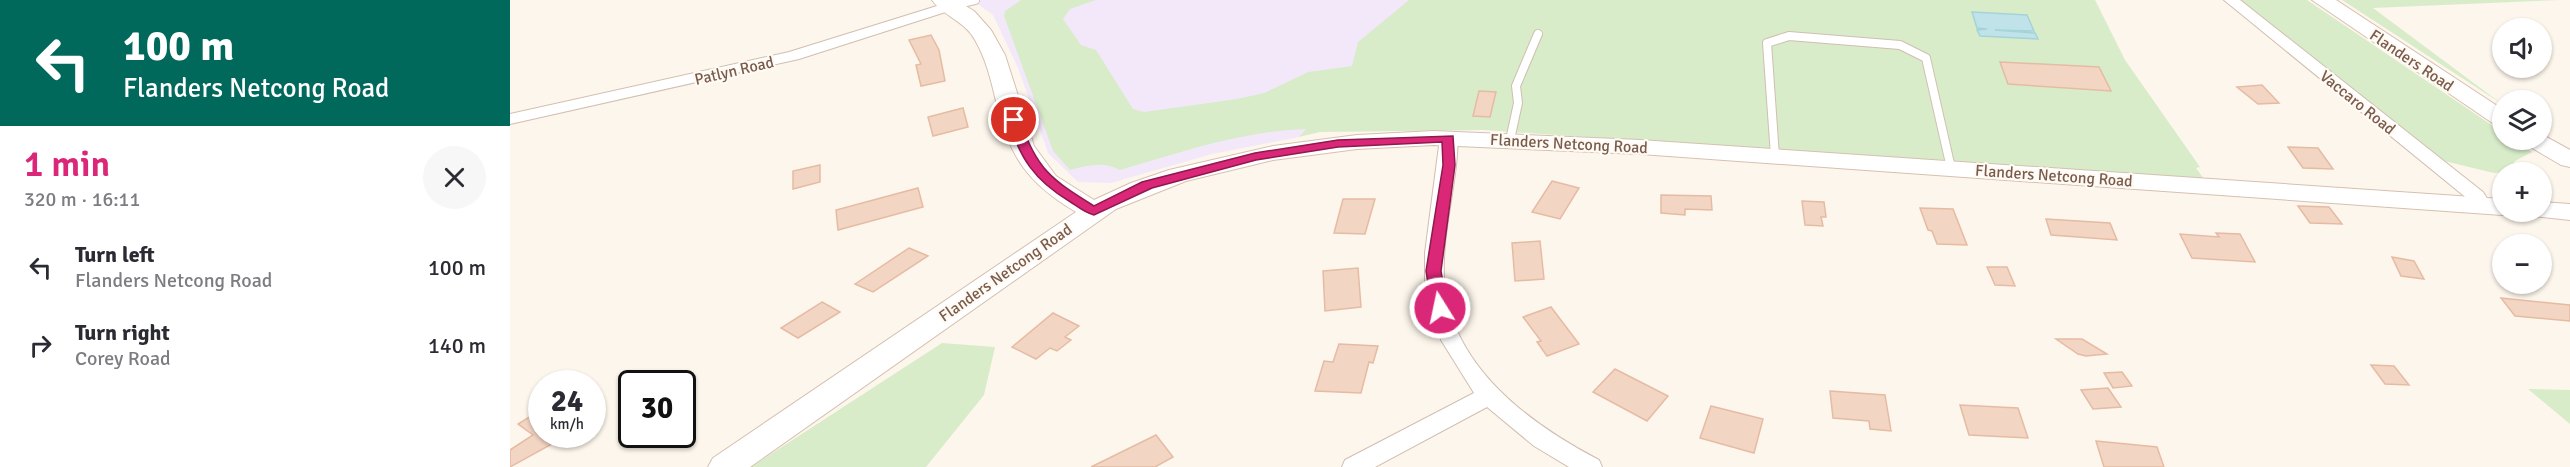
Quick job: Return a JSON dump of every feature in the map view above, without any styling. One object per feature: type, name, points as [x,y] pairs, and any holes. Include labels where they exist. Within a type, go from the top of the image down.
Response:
[{"type":"main road","name":"Flanders Road","points":[[2322,0],[2492,112]]},
{"type":"main road","points":[[957,2],[990,43],[1021,141],[1033,166],[1054,187],[1094,211]]},
{"type":"main road","name":"Flanders Netcong Road","points":[[725,467],[1094,211],[1147,185],[1246,159],[1338,143],[1449,138],[1510,140],[2492,206]]},
{"type":"main road","points":[[2552,149],[2570,160]]},
{"type":"main road","points":[[2552,211],[2570,212]]},
{"type":"street","name":"Vaccaro Road","points":[[2231,0],[2476,196],[2492,205]]},
{"type":"street","name":"Patlyn Road","points":[[510,119],[793,56],[957,2]]},
{"type":"street","points":[[1449,138],[1449,165],[1434,271],[1436,290],[1447,333],[1465,365],[1488,396],[1543,441],[1590,467]]},
{"type":"street","points":[[1354,467],[1488,396]]},
{"type":"lane","points":[[1510,140],[1518,103],[1516,86],[1538,34]]},
{"type":"lane","points":[[1775,156],[1767,43],[1789,36],[1821,38],[1833,41],[1900,45],[1926,58],[1951,168]]},
{"type":"shaded area","points":[[972,0],[1436,0],[1299,137],[1212,154],[1111,183],[1078,182],[1048,153],[1018,68],[993,15]]},
{"type":"green space","points":[[1021,0],[1096,0],[1070,9],[1063,19],[1081,45],[1096,50],[1133,109],[1144,112],[1237,99],[1264,93],[1308,72],[1352,66],[1358,42],[1409,0],[2095,0],[2125,60],[2200,167],[2196,168],[2204,179],[1483,130],[1320,132],[1299,137],[1306,129],[1282,131],[1235,138],[1120,170],[1102,165],[1090,165],[1070,170],[1053,151],[1004,16],[1005,11]]},
{"type":"green space","points":[[2236,0],[2307,0],[2492,125],[2492,150],[2529,150],[2532,152],[2514,162],[2492,162],[2492,173],[2444,161],[2322,69]]},
{"type":"green space","points":[[2342,0],[2560,0],[2373,8],[2492,98]]},
{"type":"green space","points":[[942,343],[995,347],[984,395],[926,467],[751,467]]},
{"type":"green space","points":[[2528,389],[2570,390],[2570,424]]},
{"type":"water","points":[[1972,12],[2027,15],[2034,31],[1995,30],[2035,33],[2038,39],[1980,36],[1977,30],[1987,29],[1977,28]]},
{"type":"building","points":[[931,35],[939,50],[945,81],[921,86],[916,65],[921,64],[909,40]]},
{"type":"building","points":[[2000,62],[2099,67],[2111,91],[2008,84]]},
{"type":"building","points":[[2262,85],[2279,103],[2258,104],[2237,87]]},
{"type":"building","points":[[1479,91],[1496,92],[1490,117],[1473,116]]},
{"type":"building","points":[[963,108],[968,127],[933,136],[928,117]]},
{"type":"building","points":[[2288,147],[2318,148],[2333,169],[2303,168]]},
{"type":"building","points":[[820,165],[820,182],[793,189],[793,171]]},
{"type":"building","points":[[1552,181],[1579,188],[1560,219],[1532,212]]},
{"type":"building","points":[[918,188],[923,207],[838,230],[836,210]]},
{"type":"building","points":[[1661,195],[1711,196],[1712,210],[1685,209],[1685,215],[1661,213]]},
{"type":"building","points":[[1343,199],[1375,199],[1365,234],[1334,233]]},
{"type":"building","points":[[1802,201],[1824,202],[1826,217],[1821,217],[1823,226],[1805,225]]},
{"type":"building","points":[[2298,206],[2329,207],[2342,224],[2310,223]]},
{"type":"building","points":[[1920,208],[1953,209],[1967,245],[1937,244],[1932,231],[1928,230]]},
{"type":"building","points":[[2046,219],[2110,223],[2117,240],[2051,235]]},
{"type":"building","points":[[2216,233],[2240,234],[2255,262],[2192,258],[2180,234],[2219,237]]},
{"type":"building","points":[[1540,241],[1544,279],[1515,281],[1512,243]]},
{"type":"building","points":[[909,248],[928,256],[873,292],[855,284]]},
{"type":"building","points":[[2392,257],[2414,261],[2424,279],[2401,276]]},
{"type":"building","points":[[1987,267],[2007,267],[2015,286],[1995,285]]},
{"type":"building","points":[[1358,268],[1361,307],[1325,311],[1323,271]]},
{"type":"building","points":[[2501,298],[2570,305],[2570,321],[2515,316]]},
{"type":"building","points":[[822,302],[840,312],[798,338],[781,328]]},
{"type":"building","points":[[1551,307],[1579,344],[1547,356],[1537,342],[1541,341],[1523,317]]},
{"type":"building","points":[[1053,313],[1079,326],[1065,337],[1071,340],[1057,351],[1050,348],[1036,359],[1012,347]]},
{"type":"building","points":[[2056,339],[2082,339],[2107,354],[2086,356],[2078,354]]},
{"type":"building","points":[[1339,344],[1378,346],[1373,363],[1369,362],[1361,393],[1315,391],[1324,361],[1333,362]]},
{"type":"building","points":[[2371,365],[2394,366],[2409,385],[2385,384]]},
{"type":"building","points":[[1615,369],[1668,396],[1647,421],[1593,392]]},
{"type":"building","points":[[2122,372],[2132,386],[2113,388],[2104,373]]},
{"type":"building","points":[[2108,388],[2121,407],[2093,409],[2081,390]]},
{"type":"building","points":[[1830,391],[1885,395],[1891,431],[1870,429],[1869,421],[1833,418]]},
{"type":"building","points":[[1960,405],[2018,408],[2028,438],[1969,435]]},
{"type":"building","points":[[1711,406],[1763,419],[1754,453],[1700,438]]},
{"type":"building","points":[[528,418],[528,431],[518,424]]},
{"type":"building","points":[[1156,435],[1173,457],[1155,467],[1091,467]]},
{"type":"building","points":[[528,438],[528,448],[544,448],[510,467],[510,450]]},
{"type":"building","points":[[2096,441],[2157,447],[2164,467],[2104,467]]},
{"type":"route","points":[[1014,120],[1033,166],[1040,174],[1054,187],[1094,211],[1147,185],[1255,157],[1338,143],[1449,138],[1449,165],[1434,271],[1440,308]]}]
